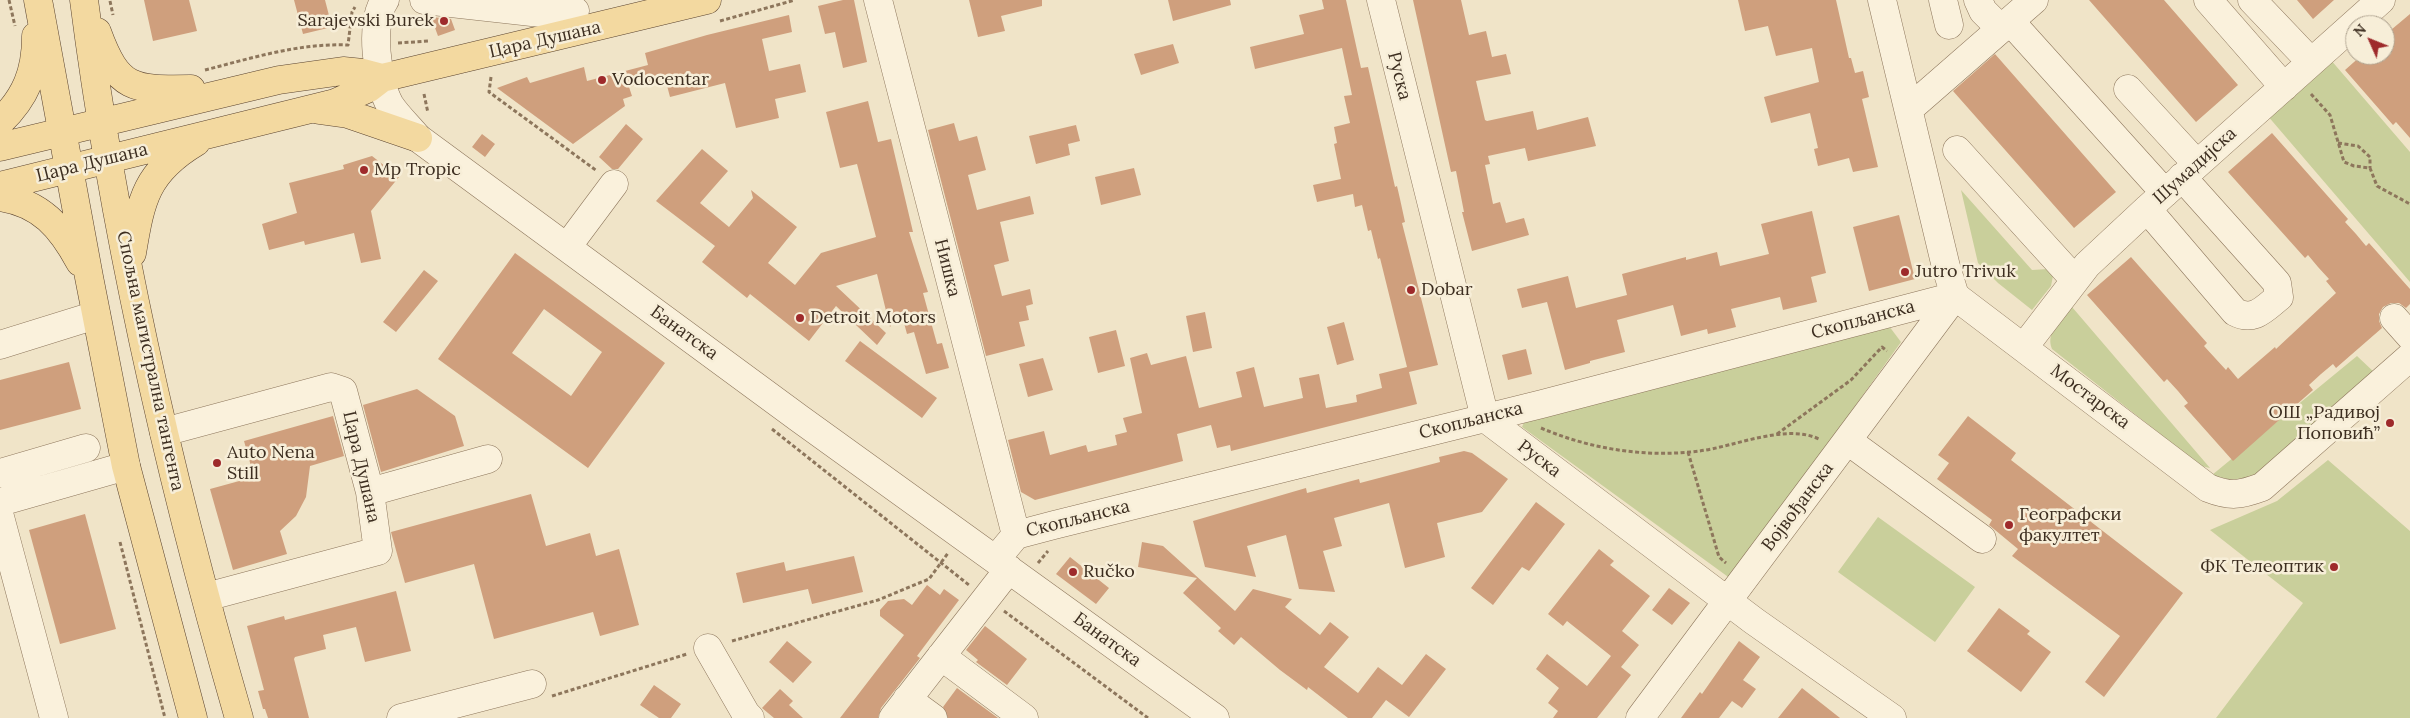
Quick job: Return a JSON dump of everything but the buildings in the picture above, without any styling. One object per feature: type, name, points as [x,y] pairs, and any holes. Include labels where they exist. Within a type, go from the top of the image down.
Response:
[{"type":"main road","points":[[0,122],[24,93],[32,72],[36,52],[37,0]]},
{"type":"main road","points":[[37,0],[88,277],[126,466],[193,718]]},
{"type":"main road","points":[[85,0],[108,60],[124,79],[138,87],[150,89],[240,88]]},
{"type":"main road","name":"Спољна магистрална тангента","points":[[85,0],[102,122],[128,272],[164,432],[239,718]]},
{"type":"main road","name":"Цара Душана","points":[[0,186],[307,110],[352,97],[382,78],[624,21],[710,11]]},
{"type":"main road","name":"Цара Душана","points":[[0,147],[240,88],[323,73],[352,71],[382,78]]},
{"type":"main road","points":[[307,110],[348,114],[418,138]]},
{"type":"main road","points":[[128,272],[139,209],[150,183],[163,167],[213,133]]},
{"type":"main road","points":[[0,197],[20,200],[31,205],[48,218],[61,231],[88,277]]},
{"type":"street","name":"Банатска","points":[[385,0],[376,25],[375,45],[382,78],[389,103],[418,138],[567,248],[1013,565],[1206,715]]},
{"type":"street","points":[[376,25],[389,9],[408,0]]},
{"type":"street","points":[[424,0],[550,14],[567,5],[624,21]]},
{"type":"street","name":"Нишка","points":[[878,0],[1016,536]]},
{"type":"street","name":"Руска","points":[[1381,0],[1485,418],[1727,601],[1892,718]]},
{"type":"street","points":[[1882,0],[1946,267],[1956,296]]},
{"type":"street","points":[[1978,0],[1983,11],[2006,25],[2173,186]]},
{"type":"street","points":[[1909,109],[2034,0]]},
{"type":"street","points":[[2208,0],[2297,75]]},
{"type":"street","points":[[2252,0],[2297,75]]},
{"type":"street","name":"Шумадијска","points":[[2024,347],[2087,265],[2381,0]]},
{"type":"street","points":[[2128,89],[2173,186]]},
{"type":"street","points":[[1957,150],[2075,280]]},
{"type":"street","points":[[567,248],[614,184]]},
{"type":"street","name":"Скопљанска","points":[[1013,565],[1016,536],[1054,525],[1485,418],[1956,296]]},
{"type":"street","name":"Мостарска","points":[[1956,296],[2208,488],[2226,495],[2243,494],[2262,487],[2410,357]]},
{"type":"street","name":"Војвођанска","points":[[1640,718],[1956,296]]},
{"type":"street","points":[[0,346],[96,315]]},
{"type":"street","name":"Цара Душана","points":[[164,432],[331,387],[343,391],[370,492],[378,551],[206,597]]},
{"type":"street","points":[[1846,445],[1982,539]]},
{"type":"street","points":[[0,473],[86,448]]},
{"type":"street","points":[[370,492],[488,459]]},
{"type":"street","points":[[0,502],[126,466]]},
{"type":"street","points":[[0,517],[54,718]]},
{"type":"street","points":[[933,718],[900,709],[1013,565]]},
{"type":"street","points":[[708,648],[750,718]]},
{"type":"street","points":[[941,656],[1024,718]]},
{"type":"street","points":[[401,718],[532,684]]},
{"type":"path","points":[[710,11],[795,0]]},
{"type":"path","points":[[2297,75],[2330,115],[2344,162],[2354,166],[2370,168]]},
{"type":"path","points":[[491,77],[489,92],[614,184]]},
{"type":"path","points":[[2338,143],[2358,146],[2370,158],[2370,168],[2378,186],[2410,205]]},
{"type":"path","points":[[1774,436],[1851,380],[1882,347],[1905,365]]},
{"type":"path","points":[[1516,410],[1526,422],[1559,436],[1621,451],[1688,452],[1774,436],[1811,435],[1846,445]]},
{"type":"path","points":[[1688,452],[1719,557],[1745,577]]},
{"type":"path","points":[[1013,565],[1061,538],[1054,525]]},
{"type":"green space","points":[[2330,59],[2410,152],[2410,282],[2267,115]]},
{"type":"green space","points":[[1961,190],[2032,270],[2048,269],[2053,276],[2051,286],[2032,310],[1998,283],[1978,263]]},
{"type":"green space","points":[[2072,307],[2210,468],[2201,466],[2052,349],[2050,343],[2053,331],[2059,321]]},
{"type":"green space","points":[[1889,326],[1901,342],[1731,579],[1522,427],[1526,418]]},
{"type":"green space","points":[[2357,356],[2375,373],[2257,475],[2234,479],[2212,475]]},
{"type":"green space","name":"ФК Телеоптик","points":[[2328,460],[2410,531],[2410,718],[2216,718],[2303,603],[2210,530],[2277,501]]},
{"type":"green space","points":[[1878,517],[1975,587],[1935,642],[1838,572]]},
{"type":"place","name":"Sarajevski Burek","points":[[444,21]]},
{"type":"place","name":"Vodocentar","points":[[602,80]]},
{"type":"place","name":"Mp Tropic","points":[[364,170]]},
{"type":"place","name":"Jutro Trivuk","points":[[1905,272]]},
{"type":"place","name":"Dobar","points":[[1411,290]]},
{"type":"place","name":"Detroit Motors","points":[[800,318]]},
{"type":"place","name":"ОШ „Радивој Поповић”","points":[[2390,423]]},
{"type":"place","name":"Auto Nena Still","points":[[217,463]]},
{"type":"place","name":"Географски факултет","points":[[2009,525]]},
{"type":"place","name":"ФК Телеоптик","points":[[2334,567]]},
{"type":"place","name":"Ručko","points":[[1073,572]]}]
